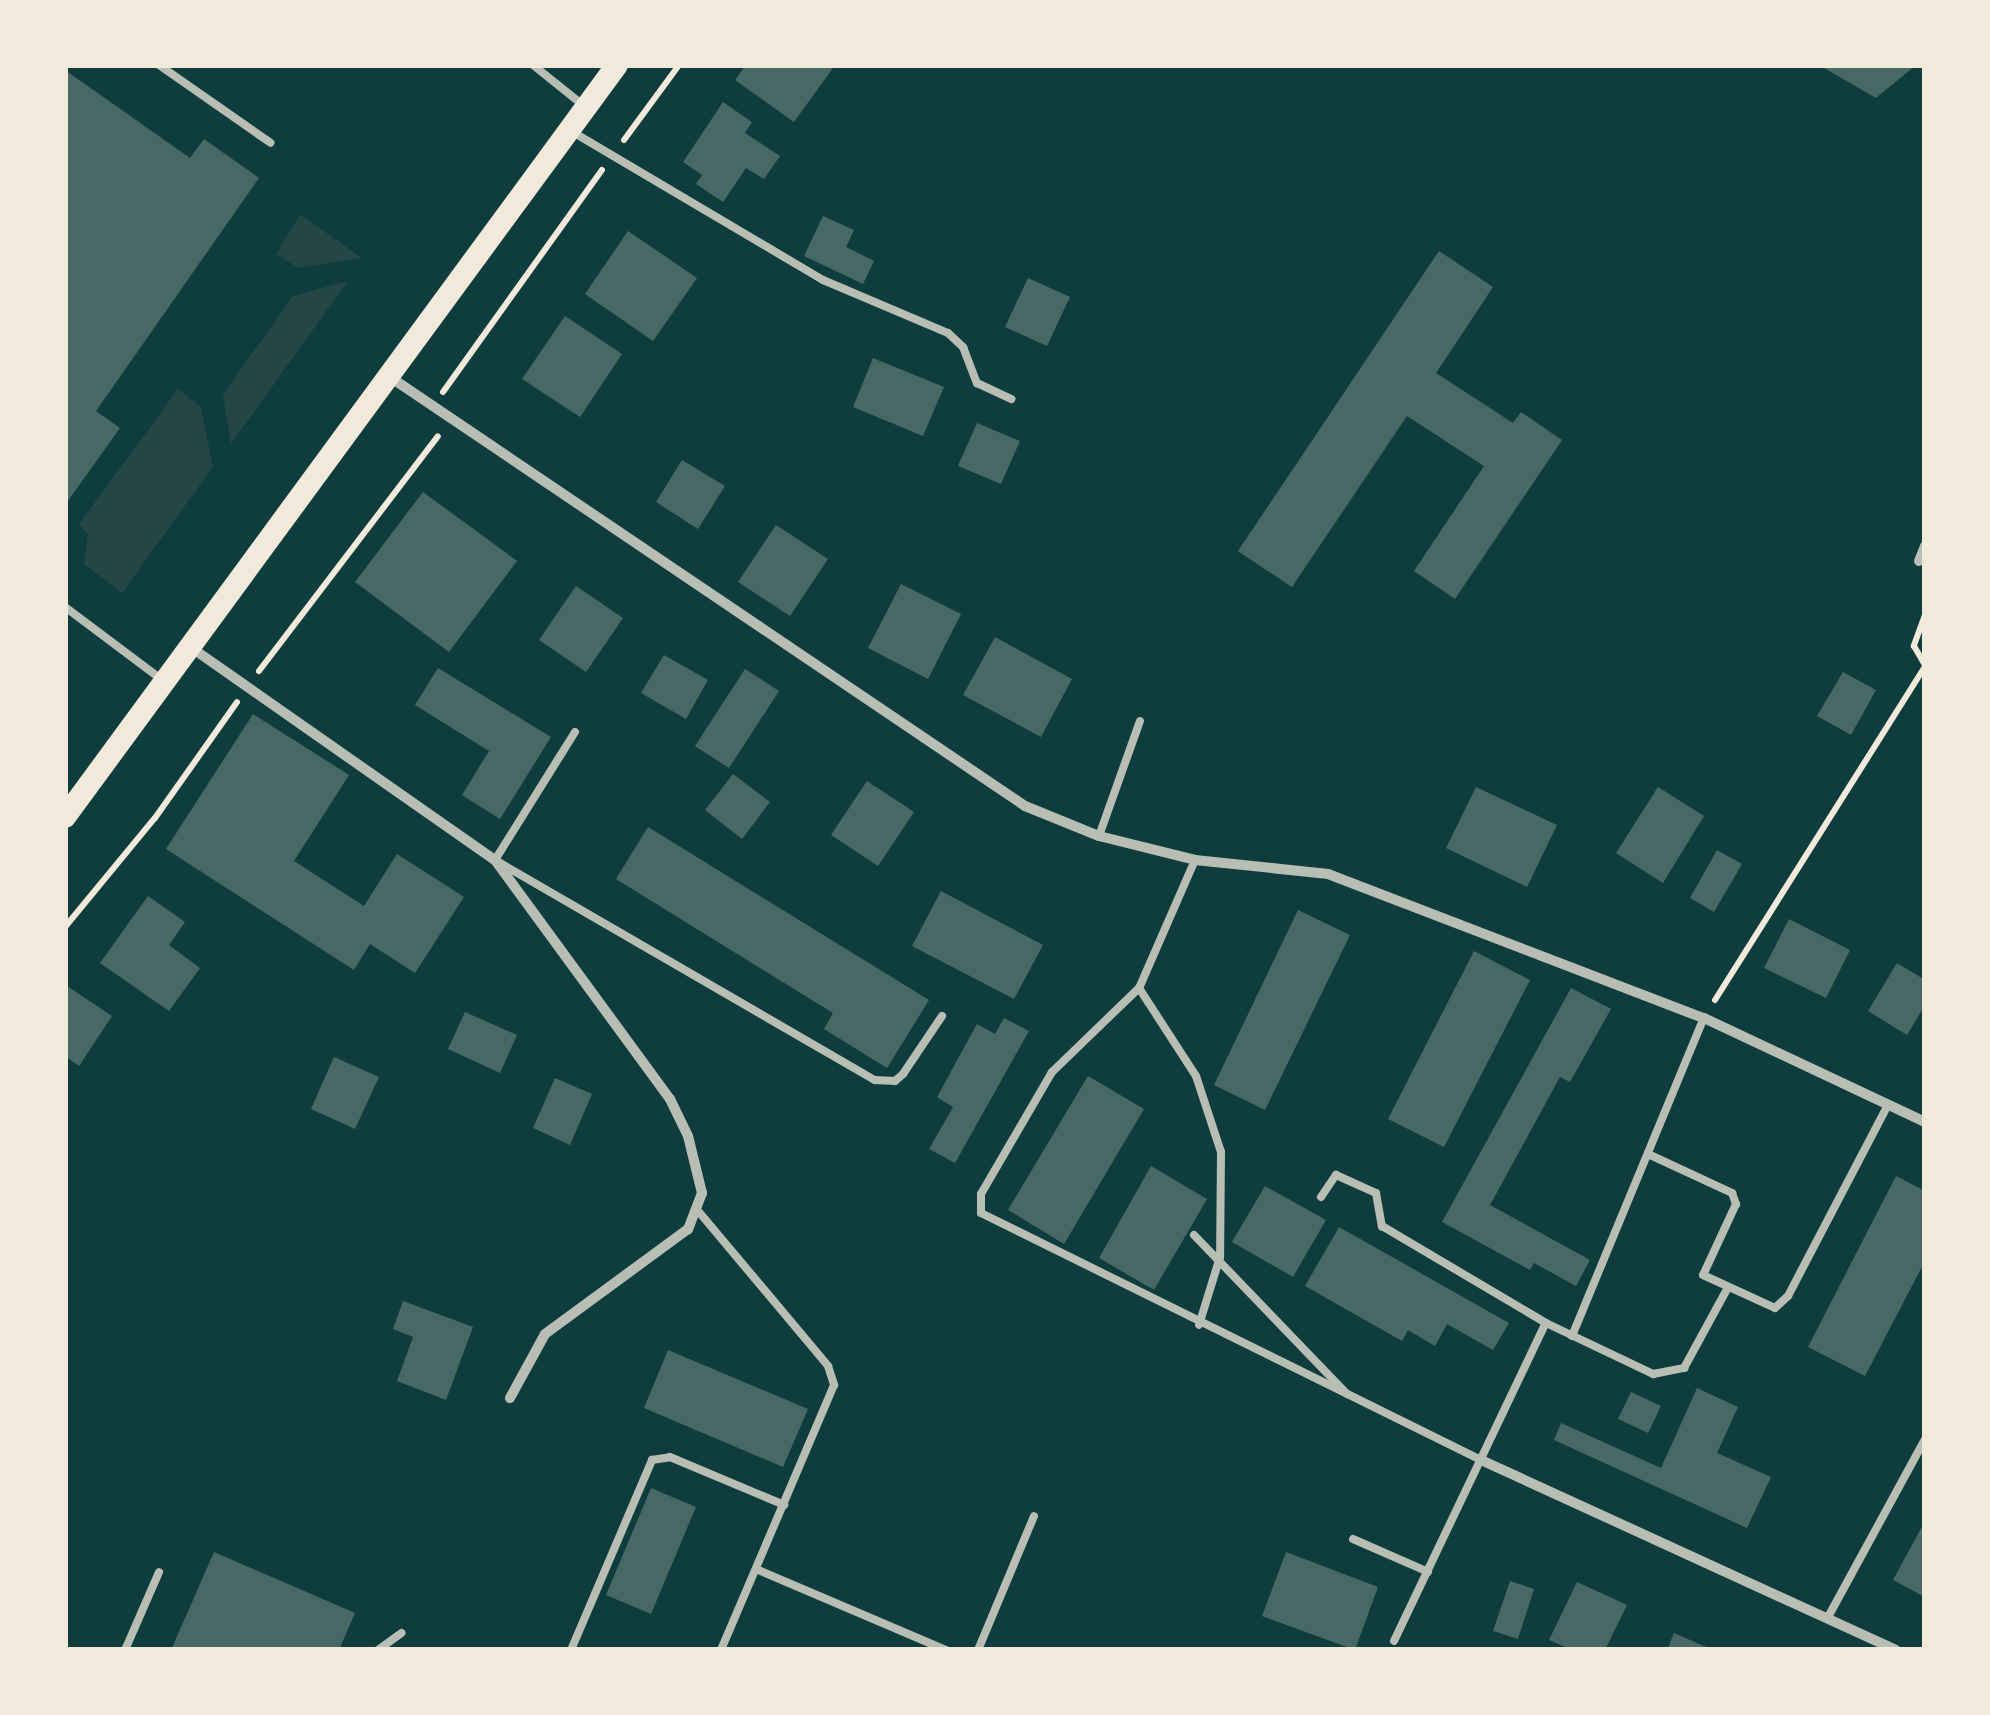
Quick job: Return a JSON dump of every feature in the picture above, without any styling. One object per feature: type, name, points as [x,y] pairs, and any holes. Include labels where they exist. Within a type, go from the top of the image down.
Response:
[{"type":"main road","points":[[65,818],[617,65]]},
{"type":"street","points":[[389,376],[954,762],[1025,806],[1099,836],[1194,860],[1328,874],[1704,1018],[1925,1122]]},
{"type":"street","points":[[1919,561],[1925,546]]},
{"type":"street","points":[[188,646],[495,860],[670,1099],[699,1173],[699,1212],[688,1228],[545,1334],[510,1398]]},
{"type":"street","points":[[1481,1460],[1896,1650]]},
{"type":"lane","points":[[158,65],[271,143]]},
{"type":"lane","points":[[533,65],[585,108]]},
{"type":"lane","points":[[568,129],[824,280],[948,333],[963,348],[977,383],[1011,399]]},
{"type":"lane","points":[[65,607],[164,682]]},
{"type":"lane","points":[[1099,836],[1140,721]]},
{"type":"lane","points":[[575,732],[495,860],[875,1080],[894,1081],[903,1074],[942,1016]]},
{"type":"lane","points":[[1194,860],[1139,988],[1052,1072],[979,1204],[987,1220],[1481,1460]]},
{"type":"lane","points":[[1139,988],[1196,1076],[1218,1139],[1224,1178],[1220,1257],[1198,1324]]},
{"type":"lane","points":[[1572,1336],[1704,1018]]},
{"type":"lane","points":[[1648,1154],[1735,1196],[1703,1270],[1708,1282],[1765,1308],[1782,1304],[1888,1105]]},
{"type":"lane","points":[[1321,1198],[1336,1175],[1376,1193],[1382,1226],[1546,1324],[1654,1374],[1670,1374],[1694,1356],[1726,1291]]},
{"type":"lane","points":[[699,1212],[833,1374],[823,1416],[721,1650]]},
{"type":"lane","points":[[1194,1236],[1220,1257],[1352,1400]]},
{"type":"lane","points":[[1394,1641],[1546,1324]]},
{"type":"lane","points":[[1827,1619],[1925,1439]]},
{"type":"lane","points":[[570,1650],[652,1460],[670,1456],[784,1505]]},
{"type":"lane","points":[[978,1650],[1034,1516]]},
{"type":"lane","points":[[1353,1539],[1428,1572]]},
{"type":"lane","points":[[756,1569],[946,1650]]},
{"type":"lane","points":[[126,1650],[159,1572]]},
{"type":"lane","points":[[378,1650],[401,1633]]},
{"type":"path","points":[[436,435],[433,406],[680,65]]},
{"type":"path","points":[[1704,1018],[1925,666],[1914,646],[1925,614]]},
{"type":"shaded area","points":[[300,215],[362,258],[298,268],[276,254]]},
{"type":"shaded area","points":[[348,281],[231,444],[223,394],[293,296]]},
{"type":"shaded area","points":[[178,389],[201,407],[213,467],[122,593],[84,564],[88,535],[79,524]]},
{"type":"building","points":[[746,65],[833,68],[794,122],[735,80]]},
{"type":"building","points":[[1819,65],[1916,65],[1876,98]]},
{"type":"building","points":[[65,70],[190,158],[204,139],[259,178],[96,411],[120,428],[65,505]]},
{"type":"building","points":[[723,102],[752,122],[745,133],[780,156],[764,179],[746,168],[723,202],[696,184],[702,175],[683,162]]},
{"type":"building","points":[[823,216],[854,230],[846,247],[874,261],[863,284],[804,256]]},
{"type":"building","points":[[628,231],[697,278],[653,341],[585,294]]},
{"type":"building","points":[[1439,251],[1493,287],[1436,373],[1513,423],[1521,412],[1562,440],[1455,599],[1414,571],[1484,466],[1407,416],[1292,587],[1238,551]]},
{"type":"building","points":[[1028,278],[1070,297],[1047,346],[1005,327]]},
{"type":"building","points":[[565,316],[622,354],[580,417],[522,379]]},
{"type":"building","points":[[873,358],[944,387],[923,436],[853,407]]},
{"type":"building","points":[[977,423],[1020,441],[1001,484],[958,466]]},
{"type":"building","points":[[682,460],[725,486],[698,529],[656,502]]},
{"type":"building","points":[[423,492],[517,561],[449,652],[355,582]]},
{"type":"building","points":[[776,525],[828,559],[790,616],[738,582]]},
{"type":"building","points":[[901,584],[961,614],[928,679],[868,648]]},
{"type":"building","points":[[576,586],[623,618],[586,672],[539,640]]},
{"type":"building","points":[[995,637],[1072,679],[1041,737],[963,695]]},
{"type":"building","points":[[664,655],[708,680],[686,719],[641,693]]},
{"type":"building","points":[[438,668],[551,737],[500,819],[462,795],[489,751],[415,705]]},
{"type":"building","points":[[745,669],[779,691],[729,768],[695,746]]},
{"type":"building","points":[[1843,672],[1876,690],[1851,735],[1817,716]]},
{"type":"building","points":[[253,714],[349,775],[294,861],[364,906],[397,854],[464,897],[415,973],[370,944],[354,970],[166,849]]},
{"type":"building","points":[[733,774],[770,802],[742,839],[705,810]]},
{"type":"building","points":[[867,781],[914,812],[878,866],[831,835]]},
{"type":"building","points":[[1476,787],[1557,825],[1527,887],[1446,848]]},
{"type":"building","points":[[1658,787],[1704,816],[1663,883],[1616,853]]},
{"type":"building","points":[[648,827],[929,1000],[887,1068],[824,1029],[833,1013],[616,879]]},
{"type":"building","points":[[1717,850],[1742,864],[1714,912],[1690,898]]},
{"type":"building","points":[[941,891],[1043,945],[1014,999],[912,946]]},
{"type":"building","points":[[148,896],[185,922],[169,945],[200,968],[169,1011],[100,963]]},
{"type":"building","points":[[1298,910],[1350,935],[1265,1110],[1214,1085]]},
{"type":"building","points":[[1789,919],[1850,950],[1826,998],[1764,968]]},
{"type":"building","points":[[1474,951],[1530,980],[1444,1147],[1388,1119]]},
{"type":"building","points":[[1897,963],[1925,980],[1925,1005],[1907,1035],[1868,1011]]},
{"type":"building","points":[[67,986],[112,1016],[79,1066],[65,1056]]},
{"type":"building","points":[[1571,988],[1611,1009],[1570,1082],[1560,1077],[1490,1205],[1590,1260],[1576,1286],[1534,1263],[1530,1270],[1442,1222]]},
{"type":"building","points":[[465,1012],[517,1035],[500,1073],[448,1049]]},
{"type":"building","points":[[1004,1018],[1029,1031],[955,1163],[929,1149],[953,1107],[937,1097],[977,1024],[995,1034]]},
{"type":"building","points":[[334,1057],[379,1077],[355,1129],[311,1109]]},
{"type":"building","points":[[1088,1076],[1144,1109],[1064,1244],[1008,1210]]},
{"type":"building","points":[[555,1078],[592,1094],[570,1145],[533,1128]]},
{"type":"building","points":[[1151,1166],[1207,1199],[1154,1290],[1099,1258]]},
{"type":"building","points":[[1896,1176],[1925,1191],[1925,1261],[1865,1376],[1808,1347]]},
{"type":"building","points":[[1265,1186],[1326,1220],[1293,1277],[1232,1242]]},
{"type":"building","points":[[1339,1227],[1509,1323],[1493,1350],[1447,1324],[1435,1346],[1408,1330],[1402,1341],[1305,1286]]},
{"type":"building","points":[[403,1301],[473,1327],[446,1400],[397,1381],[413,1337],[393,1329]]},
{"type":"building","points":[[668,1350],[808,1409],[783,1467],[644,1408]]},
{"type":"building","points":[[1697,1388],[1738,1407],[1717,1453],[1771,1477],[1747,1528],[1554,1440],[1561,1423],[1661,1468]]},
{"type":"building","points":[[1631,1392],[1661,1406],[1648,1433],[1618,1419]]},
{"type":"building","points":[[651,1488],[696,1507],[651,1614],[606,1595]]},
{"type":"building","points":[[1925,1521],[1925,1597],[1893,1580]]},
{"type":"building","points":[[214,1552],[355,1613],[339,1650],[171,1650]]},
{"type":"building","points":[[1286,1552],[1378,1587],[1355,1650],[1262,1616]]},
{"type":"building","points":[[1510,1581],[1534,1589],[1518,1639],[1493,1631]]},
{"type":"building","points":[[1577,1582],[1627,1605],[1605,1650],[1572,1650],[1549,1640]]},
{"type":"building","points":[[1674,1633],[1713,1650],[1667,1650]]}]
